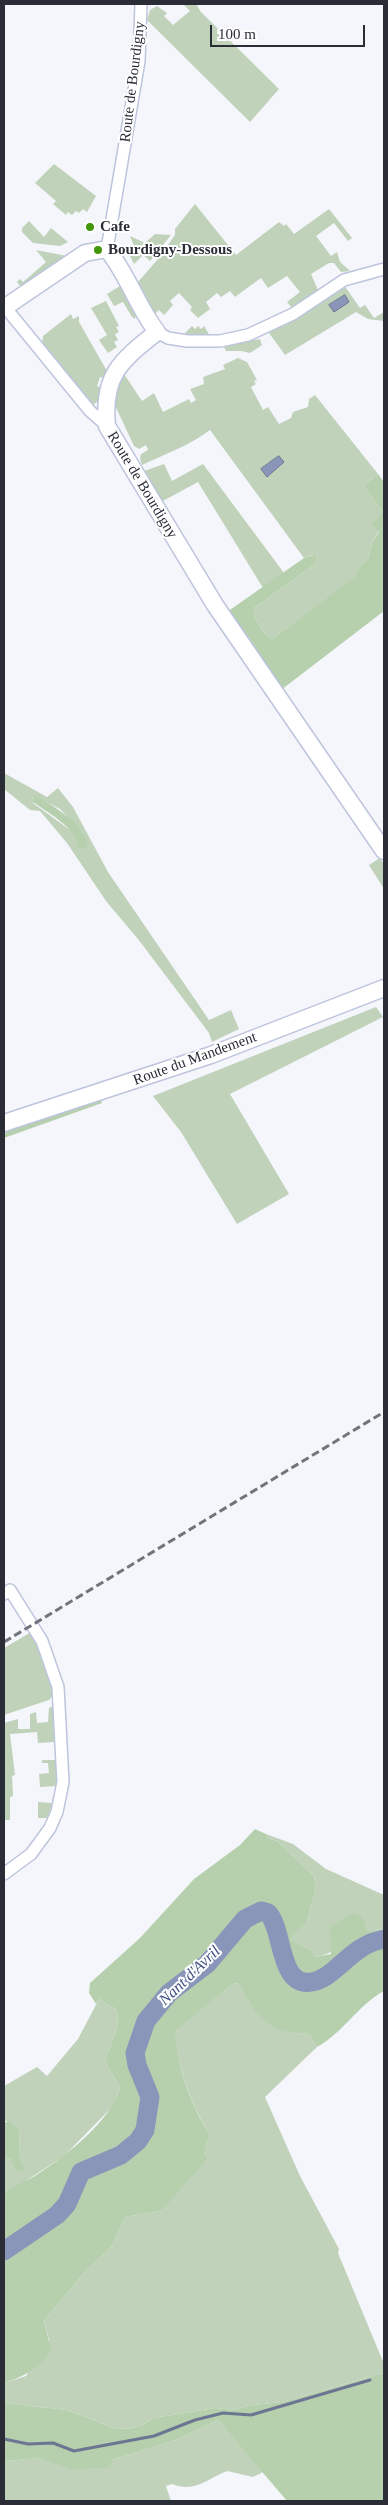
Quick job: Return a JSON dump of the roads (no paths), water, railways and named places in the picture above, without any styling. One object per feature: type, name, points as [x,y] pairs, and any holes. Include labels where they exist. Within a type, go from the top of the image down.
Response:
[{"type":"street","name":"Route de Bourdigny","points":[[107,249],[139,61],[141,4]]},
{"type":"street","points":[[107,426],[90,411],[5,307],[85,253],[107,249],[121,268],[143,311],[157,332],[168,338],[187,341],[220,341],[248,335],[293,314],[344,280],[384,268]]},
{"type":"street","name":"Route de Bourdigny","points":[[157,332],[123,360],[113,374],[106,398],[107,426],[214,605],[384,851]]},
{"type":"street","name":"Route du Mandement","points":[[4,1123],[212,1055],[384,988]]},
{"type":"street","points":[[4,1594],[10,1590],[36,1629],[58,1687],[63,1782],[57,1812],[47,1833],[31,1854],[4,1874]]},
{"type":"water","points":[[345,295],[349,302],[334,312],[329,305]]},
{"type":"water","points":[[279,456],[284,462],[267,477],[261,469]]},
{"type":"waterway","name":"Nant d'Avril","points":[[4,2251],[57,2215],[67,2204],[81,2172],[121,2155],[138,2141],[145,2130],[150,2097],[137,2065],[135,2053],[146,2021],[169,1993],[207,1964],[245,1919],[261,1911],[268,1913],[277,1931],[287,1967],[293,1976],[301,1981],[312,1982],[321,1979],[362,1948],[372,1942],[384,1939]]},
{"type":"waterway","points":[[4,2439],[28,2444],[53,2443],[74,2451],[154,2436],[195,2420],[223,2413],[251,2415],[370,2380]]},
{"type":"railway","points":[[4,1642],[384,1412]]},
{"type":"place","name":"Cafe","points":[[90,227]]},
{"type":"place","name":"Bourdigny-Dessous","points":[[98,250]]}]
